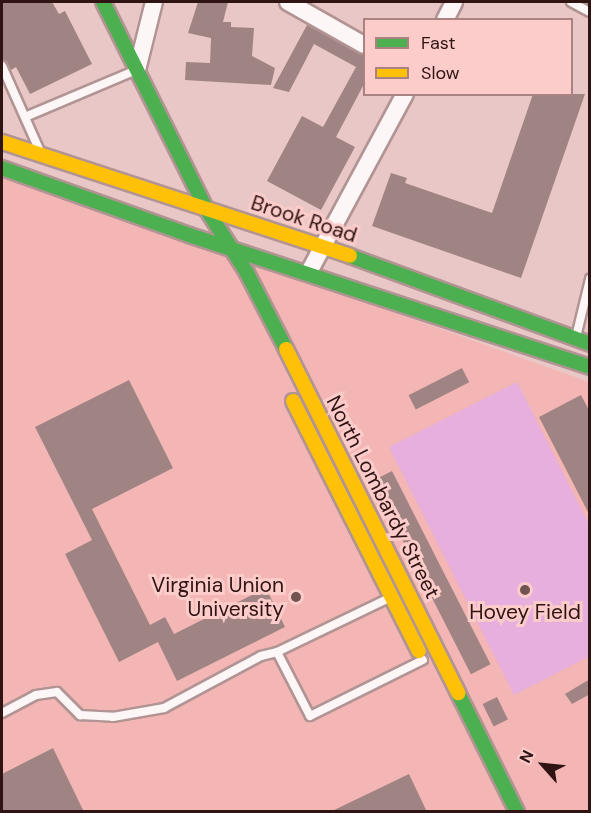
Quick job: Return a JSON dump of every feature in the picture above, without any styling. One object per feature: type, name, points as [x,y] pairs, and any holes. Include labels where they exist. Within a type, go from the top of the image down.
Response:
[{"type":"main road","name":"North Lombardy Street","points":[[103,2],[205,207],[232,247],[354,481],[516,812]]},
{"type":"main road","name":"Brook Road","points":[[2,142],[323,246],[590,344]]},
{"type":"main road","points":[[2,168],[176,227],[189,235],[213,240],[590,367]]},
{"type":"main road","name":"North Lombardy Street","points":[[205,207],[213,240],[230,275]]},
{"type":"main road","name":"North Lombardy Street","points":[[284,383],[426,665]]},
{"type":"street","points":[[137,70],[154,2]]},
{"type":"street","points":[[288,2],[363,44]]},
{"type":"street","points":[[446,18],[454,2]]},
{"type":"street","points":[[309,272],[404,96]]},
{"type":"lane","points":[[571,2],[590,12]]},
{"type":"lane","points":[[2,66],[42,155]]},
{"type":"lane","points":[[25,117],[137,70]]},
{"type":"lane","points":[[572,361],[590,279]]},
{"type":"lane","points":[[2,713],[36,695],[57,692],[80,715],[113,717],[164,708],[242,665],[277,652],[392,597]]},
{"type":"lane","points":[[277,652],[310,716],[426,665]]},
{"type":"shaded area","name":"Virginia Union University","points":[[2,173],[589,382],[589,811],[2,812]]},
{"type":"shaded area","name":"Hovey Field","points":[[517,382],[589,524],[590,656],[514,695],[389,447]]},
{"type":"building","points":[[2,2],[52,2],[59,14],[65,11],[92,64],[30,94],[16,67],[11,70],[2,59]]},
{"type":"building","points":[[198,2],[228,2],[223,22],[231,22],[231,27],[254,28],[252,56],[275,68],[271,85],[185,80],[186,62],[210,63],[211,38],[188,33]]},
{"type":"building","points":[[307,25],[363,54],[363,86],[336,137],[355,147],[321,210],[267,181],[302,116],[323,127],[356,67],[314,44],[289,92],[273,88]]},
{"type":"building","points":[[585,94],[521,278],[372,226],[391,173],[407,178],[405,183],[492,213],[532,96]]},
{"type":"building","points":[[462,368],[469,382],[416,409],[409,395]]},
{"type":"building","points":[[129,380],[173,468],[92,509],[150,625],[165,617],[174,634],[266,588],[285,627],[177,681],[158,642],[119,662],[65,554],[92,540],[35,427]]},
{"type":"building","points":[[581,395],[590,412],[590,516],[539,417]]},
{"type":"building","points":[[392,471],[491,664],[471,674],[372,481]]},
{"type":"building","points":[[590,679],[590,694],[572,704],[565,694]]},
{"type":"building","points":[[497,697],[508,719],[494,726],[483,704]]},
{"type":"building","points":[[53,748],[84,812],[2,812],[2,774]]},
{"type":"building","points":[[409,774],[427,812],[330,812]]},
{"type":"traffic: fast","points":[[103,2],[205,207],[247,273],[286,349]]},
{"type":"traffic: fast","points":[[2,168],[189,235],[590,367]]},
{"type":"traffic: fast","points":[[350,256],[590,344]]},
{"type":"traffic: fast","points":[[458,693],[517,812]]},
{"type":"traffic: slow","points":[[2,142],[350,256]]},
{"type":"traffic: slow","points":[[286,349],[458,693]]},
{"type":"traffic: slow","points":[[293,401],[419,651]]},
{"type":"place","name":"Hovey Field","points":[[525,590]]},
{"type":"place","name":"Virginia Union University","points":[[296,597]]}]
